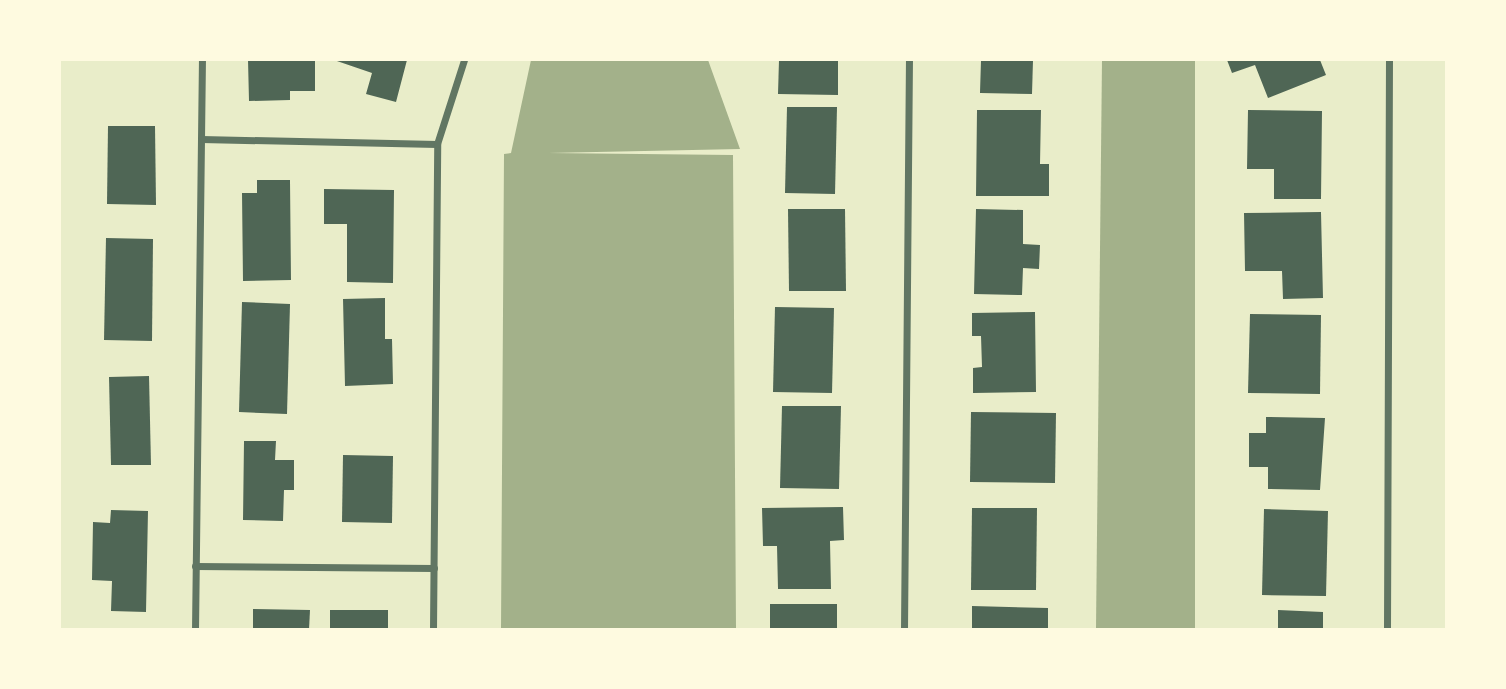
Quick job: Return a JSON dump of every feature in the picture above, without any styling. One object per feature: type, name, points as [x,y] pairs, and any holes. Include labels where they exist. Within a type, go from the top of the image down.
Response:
[{"type":"street","points":[[195,629],[202,60]]},
{"type":"street","points":[[433,629],[437,144],[464,60]]},
{"type":"street","points":[[904,629],[909,60]]},
{"type":"street","points":[[1387,629],[1389,60]]},
{"type":"street","points":[[201,138],[437,144]]},
{"type":"street","points":[[195,566],[433,568]]},
{"type":"shaded area","points":[[531,60],[708,60],[740,149],[548,153],[733,155],[736,629],[501,629],[504,154],[511,153]]},
{"type":"shaded area","points":[[1102,60],[1195,60],[1195,629],[1096,629]]},
{"type":"building","points":[[248,60],[315,60],[315,91],[290,91],[290,100],[249,101]]},
{"type":"building","points":[[334,60],[407,60],[396,102],[366,94],[372,73]]},
{"type":"building","points":[[779,60],[838,60],[838,95],[778,94]]},
{"type":"building","points":[[981,60],[1033,60],[1032,94],[980,93]]},
{"type":"building","points":[[1227,60],[1320,60],[1326,75],[1268,98],[1255,65],[1232,73]]},
{"type":"building","points":[[787,107],[837,107],[835,194],[785,193]]},
{"type":"building","points":[[977,110],[1041,110],[1040,164],[1049,164],[1049,196],[976,196]]},
{"type":"building","points":[[1248,110],[1322,111],[1321,199],[1274,199],[1274,169],[1247,169]]},
{"type":"building","points":[[108,126],[155,126],[156,205],[107,204]]},
{"type":"building","points":[[257,180],[290,180],[291,280],[243,281],[242,193],[257,193]]},
{"type":"building","points":[[324,189],[394,190],[393,283],[347,282],[347,224],[324,224]]},
{"type":"building","points":[[788,209],[845,209],[846,291],[789,291]]},
{"type":"building","points":[[976,209],[1023,210],[1023,244],[1040,245],[1039,269],[1023,268],[1022,295],[974,294]]},
{"type":"building","points":[[1321,212],[1323,298],[1283,299],[1282,271],[1245,271],[1244,213]]},
{"type":"building","points":[[106,238],[153,239],[152,341],[104,340]]},
{"type":"building","points":[[385,298],[385,339],[392,339],[393,384],[345,386],[343,299]]},
{"type":"building","points":[[242,302],[290,304],[287,414],[239,412]]},
{"type":"building","points":[[775,307],[834,308],[832,393],[773,392]]},
{"type":"building","points":[[1035,312],[1036,392],[973,393],[973,368],[982,367],[981,336],[972,336],[972,313]]},
{"type":"building","points":[[1250,314],[1321,315],[1320,394],[1248,393]]},
{"type":"building","points":[[149,376],[151,465],[111,465],[109,377]]},
{"type":"building","points":[[782,406],[841,406],[839,489],[780,488]]},
{"type":"building","points":[[971,412],[1056,413],[1055,483],[970,482]]},
{"type":"building","points":[[1266,417],[1325,418],[1320,490],[1268,489],[1268,467],[1249,467],[1249,433],[1266,433]]},
{"type":"building","points":[[244,441],[276,441],[275,460],[294,460],[294,490],[284,490],[283,521],[243,520]]},
{"type":"building","points":[[343,455],[393,456],[392,523],[342,522]]},
{"type":"building","points":[[843,507],[844,540],[830,541],[831,589],[778,589],[777,546],[763,546],[762,508]]},
{"type":"building","points":[[972,508],[1037,508],[1036,590],[971,590]]},
{"type":"building","points":[[1264,509],[1328,511],[1326,596],[1262,595]]},
{"type":"building","points":[[111,510],[148,511],[146,612],[111,611],[112,581],[92,580],[93,522],[110,523]]},
{"type":"building","points":[[770,604],[837,604],[837,630],[770,630]]},
{"type":"building","points":[[972,606],[1048,608],[1048,630],[972,630]]},
{"type":"building","points":[[253,609],[310,610],[309,630],[253,630]]},
{"type":"building","points":[[330,610],[388,610],[388,630],[330,630]]},
{"type":"building","points":[[1278,610],[1323,612],[1323,630],[1278,630]]}]
